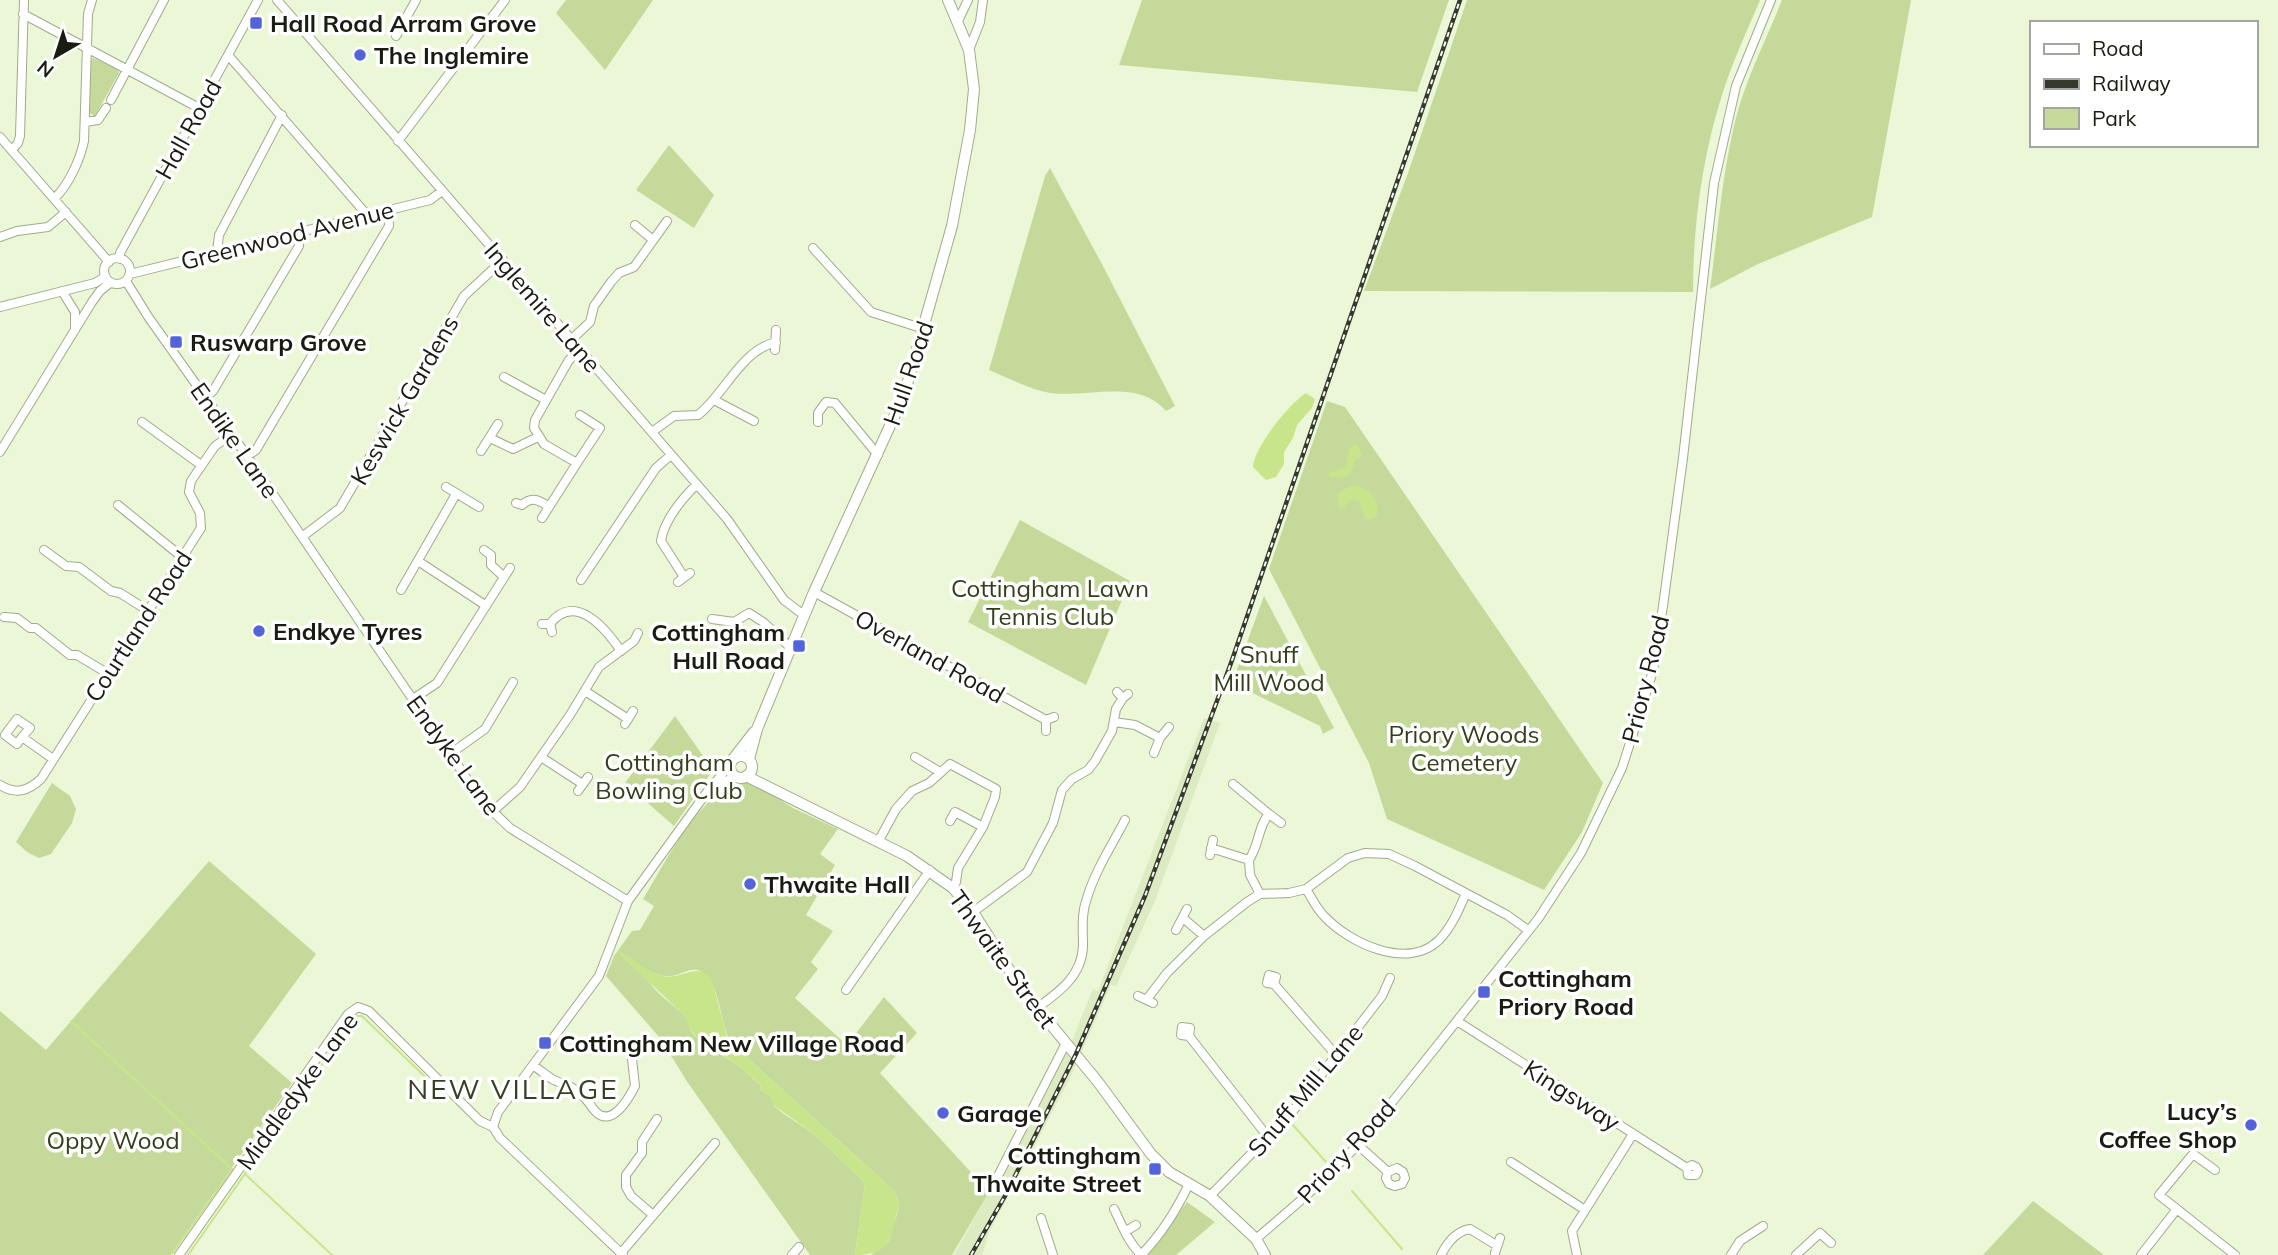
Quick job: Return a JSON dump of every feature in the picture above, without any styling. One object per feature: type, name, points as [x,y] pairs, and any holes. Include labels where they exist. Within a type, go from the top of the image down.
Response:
[{"type":"main road","name":"Hull Road","points":[[749,767],[757,729],[814,592],[904,394],[952,226],[970,130],[974,89],[969,50],[948,0]]},
{"type":"main road","name":"Hull Road","points":[[732,762],[757,729]]},
{"type":"main road","points":[[740,756],[749,767],[735,776],[730,771],[732,762],[740,756]]},
{"type":"main road","name":"Thwaite Street","points":[[749,767],[772,788],[930,870],[953,887],[973,912],[1020,986],[1151,1154],[1169,1172],[1210,1196],[1256,1239]]},
{"type":"main road","points":[[1256,1239],[1261,1253]]},
{"type":"street","points":[[12,150],[20,136],[24,0]]},
{"type":"street","points":[[55,198],[81,153],[85,122],[88,14],[92,0]]},
{"type":"street","points":[[85,122],[98,120],[164,0]]},
{"type":"street","name":"Hall Road","points":[[120,259],[120,253],[258,0]]},
{"type":"street","name":"Inglemire Lane","points":[[277,0],[726,519],[784,600],[804,616]]},
{"type":"street","points":[[396,36],[415,0]]},
{"type":"street","points":[[398,141],[505,0]]},
{"type":"street","points":[[958,21],[968,0]]},
{"type":"street","points":[[969,50],[980,22],[983,0]]},
{"type":"street","name":"Priory Road","points":[[1256,1239],[1307,1195],[1358,1145],[1528,930],[1577,859],[1605,806],[1634,734],[1653,671],[1683,458],[1714,183],[1736,86],[1771,0]]},
{"type":"street","points":[[23,14],[200,108]]},
{"type":"street","points":[[228,55],[368,216]]},
{"type":"street","points":[[218,251],[219,235],[282,115]]},
{"type":"street","points":[[0,137],[108,261]]},
{"type":"street","name":"Greenwood Avenue","points":[[128,278],[218,251],[430,200],[442,191]]},
{"type":"street","points":[[247,456],[256,450],[389,226],[388,211]]},
{"type":"street","points":[[0,237],[17,231],[48,227],[66,212]]},
{"type":"street","points":[[571,341],[590,323],[594,306],[611,282],[619,273],[634,267],[667,221]]},
{"type":"street","points":[[635,225],[653,240]]},
{"type":"street","points":[[206,397],[213,390],[299,246],[298,233]]},
{"type":"street","points":[[813,248],[871,312],[924,329]]},
{"type":"street","points":[[0,307],[108,280],[121,284],[128,278],[129,267],[120,259],[108,261]]},
{"type":"street","points":[[0,453],[108,280],[105,266],[108,261]]},
{"type":"street","name":"Keswick Gardens","points":[[302,537],[340,508],[464,296],[503,261]]},
{"type":"street","name":"Endike Lane","points":[[128,278],[149,318],[247,456],[344,600]]},
{"type":"street","points":[[62,291],[75,312],[75,330]]},
{"type":"street","points":[[652,432],[674,416],[698,415],[714,400],[732,373],[767,344],[775,346],[776,330]]},
{"type":"street","points":[[577,463],[544,444],[534,428],[535,420],[569,360],[580,350]]},
{"type":"street","points":[[503,377],[546,400]]},
{"type":"street","points":[[714,400],[755,422]]},
{"type":"street","points":[[818,422],[818,413],[826,402],[835,403],[878,455]]},
{"type":"street","points":[[542,518],[600,428],[580,415]]},
{"type":"street","points":[[142,422],[201,465]]},
{"type":"street","points":[[481,451],[498,424]]},
{"type":"street","name":"Courtland Road","points":[[0,785],[19,791],[30,789],[41,779],[201,528],[201,513],[189,492],[191,481],[215,446],[231,435]]},
{"type":"street","points":[[490,438],[513,449],[538,438]]},
{"type":"street","points":[[581,580],[656,468],[671,455]]},
{"type":"street","points":[[684,577],[661,541],[662,533],[684,498],[696,485]]},
{"type":"street","points":[[446,487],[479,507]]},
{"type":"street","points":[[399,590],[456,494]]},
{"type":"street","points":[[516,502],[522,505],[528,500],[538,500],[549,506]]},
{"type":"street","points":[[118,505],[181,556]]},
{"type":"street","points":[[44,550],[66,566],[79,567],[111,591],[120,593],[147,610]]},
{"type":"street","points":[[484,550],[491,555],[491,565],[504,577]]},
{"type":"street","points":[[418,561],[485,605]]},
{"type":"street","points":[[413,699],[436,682],[510,568]]},
{"type":"street","name":"Overland Road","points":[[814,592],[1050,719],[1046,731]]},
{"type":"street","name":"Endyke Lane","points":[[344,600],[492,812],[510,828],[628,901]]},
{"type":"street","points":[[548,627],[556,616],[566,612],[584,614],[593,618],[608,633],[621,651]]},
{"type":"street","points":[[710,619],[734,622],[748,613],[763,622],[791,648]]},
{"type":"street","points":[[4,617],[17,618],[30,628],[36,628],[70,655],[77,655],[107,673]]},
{"type":"street","points":[[492,812],[520,787],[599,667],[634,641],[638,634]]},
{"type":"street","points":[[450,754],[485,729],[513,682]]},
{"type":"street","points":[[585,691],[628,718]]},
{"type":"street","points":[[973,912],[1027,872],[1053,822],[1062,790],[1072,779],[1088,770],[1112,731],[1122,695]]},
{"type":"street","points":[[1114,722],[1135,726],[1160,738]]},
{"type":"street","points":[[1154,753],[1160,738],[1169,727]]},
{"type":"street","points":[[23,737],[53,759]]},
{"type":"street","points":[[916,756],[940,772]]},
{"type":"street","points":[[541,757],[583,784]]},
{"type":"street","points":[[715,1143],[622,1254],[500,1138],[493,1127],[498,1112],[599,976],[628,901],[732,762]]},
{"type":"street","points":[[878,842],[896,809],[912,791],[929,783],[950,764],[996,789],[983,827],[958,868],[953,887]]},
{"type":"street","points":[[707,792],[735,776]]},
{"type":"street","points":[[1232,784],[1281,823]]},
{"type":"street","points":[[950,821],[955,812],[983,827]]},
{"type":"street","points":[[1260,894],[1250,875],[1249,860],[1264,819],[1269,814]]},
{"type":"street","points":[[1037,1008],[1070,981],[1077,971],[1083,948],[1081,922],[1086,900],[1094,879],[1127,817]]},
{"type":"street","points":[[1211,848],[1249,860]]},
{"type":"street","points":[[1146,999],[1204,936],[1260,894],[1289,893],[1306,889],[1348,858],[1365,853],[1389,854],[1507,915],[1528,930]]},
{"type":"street","points":[[846,990],[930,870]]},
{"type":"street","points":[[1306,889],[1323,915],[1336,927],[1370,946],[1407,954],[1423,951],[1439,940],[1453,922],[1466,893]]},
{"type":"street","points":[[1176,930],[1187,909]]},
{"type":"street","points":[[1184,918],[1204,936]]},
{"type":"street","name":"Snuff Mill Lane","points":[[1210,1196],[1293,1111],[1382,996],[1390,978]]},
{"type":"street","points":[[1274,984],[1329,1051],[1336,1055]]},
{"type":"street","name":"Middledyke Lane","points":[[179,1255],[348,1014],[358,1007],[369,1011],[480,1121],[493,1127]]},
{"type":"street","name":"Kingsway","points":[[1457,1021],[1687,1168]]},
{"type":"street","points":[[1189,1036],[1268,1137]]},
{"type":"street","points":[[999,1174],[1066,1043]]},
{"type":"street","points":[[534,1066],[553,1079],[572,1087],[591,1102],[594,1110],[607,1117],[617,1113],[635,1086],[632,1059]]},
{"type":"street","points":[[653,1214],[631,1196],[626,1187],[626,1175],[642,1153],[642,1142],[658,1119]]},
{"type":"street","points":[[1577,1255],[1572,1231],[1633,1134]]},
{"type":"street","points":[[1358,1145],[1388,1172]]},
{"type":"street","points":[[2215,1170],[2193,1154],[2159,1195],[2235,1255]]},
{"type":"street","points":[[1511,1162],[1585,1210]]},
{"type":"street","points":[[1114,1209],[1126,1231],[1127,1240],[1141,1255],[1158,1238],[1176,1211],[1189,1184]]},
{"type":"street","points":[[2141,1255],[2177,1209]]},
{"type":"street","points":[[1041,1218],[1053,1255]]},
{"type":"street","points":[[1126,1231],[1136,1224]]},
{"type":"street","points":[[1731,1255],[1740,1241],[1766,1225]]},
{"type":"street","points":[[1441,1255],[1462,1230],[1470,1229],[1497,1246]]},
{"type":"street","points":[[1796,1255],[1820,1233],[1831,1243]]},
{"type":"street","points":[[792,1255],[799,1247]]},
{"type":"shaded area","points":[[1306,393],[1315,399],[1312,408],[1297,425],[1284,452],[1284,464],[1276,477],[1266,480],[1253,467],[1259,449],[1282,416]]},
{"type":"shaded area","points":[[1356,444],[1363,455],[1355,460],[1351,473],[1343,478],[1329,476],[1329,473],[1346,468],[1349,450]]},
{"type":"shaded area","points":[[1357,486],[1374,497],[1376,517],[1365,518],[1359,502],[1353,500],[1348,501],[1346,508],[1340,509],[1337,495],[1348,487]]},
{"type":"shaded area","points":[[1204,718],[1220,723],[1155,901],[1116,986],[1111,985],[1069,1080],[989,1232],[982,1255],[954,1255],[989,1192],[994,1195],[1073,1038],[1093,989],[1098,991]]},
{"type":"shaded area","points":[[620,952],[651,972],[663,976],[677,976],[695,971],[706,974],[712,980],[731,1043],[893,1190],[899,1206],[893,1231],[882,1248],[855,1255],[865,1184],[863,1181],[814,1134],[772,1104],[771,1097],[761,1090],[760,1085],[744,1070],[700,1040],[688,1026],[685,1016],[619,954]]},
{"type":"green space","points":[[566,0],[653,0],[605,70],[556,13]]},
{"type":"green space","points":[[1142,0],[1449,0],[1417,92],[1119,65]]},
{"type":"green space","points":[[1467,0],[1760,0],[1726,83],[1709,143],[1697,217],[1693,292],[1364,291],[1408,173]]},
{"type":"green space","points":[[1782,0],[1911,0],[1872,217],[1758,264],[1710,289],[1724,179],[1737,114],[1752,70]]},
{"type":"green space","points":[[93,58],[117,69],[119,73],[95,116],[89,113]]},
{"type":"green space","points":[[669,145],[714,195],[694,228],[636,190]]},
{"type":"green space","points":[[1050,168],[1175,406],[1166,411],[1155,401],[1142,395],[1127,392],[1044,392],[989,370],[1045,176]]},
{"type":"green space","name":"Priory Woods Cemetery","points":[[1327,401],[1345,407],[1603,783],[1582,832],[1544,890],[1387,819],[1369,763],[1269,569]]},
{"type":"green space","name":"Cottingham Lawn Tennis Club","points":[[1020,520],[1130,581],[1086,685],[968,622]]},
{"type":"green space","name":"Snuff Mill Wood","points":[[1264,596],[1334,728],[1323,734],[1320,726],[1232,683]]},
{"type":"green space","name":"Cottingham Bowling Club","points":[[675,716],[713,770],[674,826],[625,783]]},
{"type":"green space","points":[[751,782],[793,808],[838,829],[820,854],[835,865],[806,915],[833,931],[811,962],[818,969],[795,998],[847,1045],[884,997],[917,1033],[880,1073],[989,1192],[952,1255],[870,1255],[887,1243],[891,1236],[899,1206],[893,1190],[731,1043],[715,991],[705,974],[694,970],[667,976],[644,969],[653,988],[684,1015],[695,1036],[742,1068],[760,1085],[761,1090],[771,1097],[774,1106],[814,1134],[865,1184],[855,1255],[810,1255],[688,1083],[660,1038],[606,976],[614,956],[632,931],[640,930],[654,906],[643,899],[680,837],[716,795],[732,786]]},
{"type":"green space","points":[[52,783],[70,796],[76,809],[72,823],[51,854],[39,858],[16,842]]},
{"type":"green space","name":"Oppy Wood","points":[[209,861],[316,954],[249,1046],[292,1083],[170,1255],[0,1255],[0,1011],[46,1050]]},
{"type":"green space","points":[[2033,1201],[2104,1255],[1983,1255]]},
{"type":"green space","points":[[1187,1202],[1215,1222],[1176,1255],[1148,1255]]},
{"type":"waterway","points":[[188,1255],[356,1016],[362,1016],[443,1094]]},
{"type":"waterway","points":[[71,1021],[232,1169],[171,1255]]},
{"type":"waterway","points":[[1293,1125],[1326,1162]]},
{"type":"waterway","points":[[245,1174],[332,1255]]},
{"type":"waterway","points":[[1352,1191],[1402,1249]]},
{"type":"railway","points":[[971,1255],[1005,1196],[1076,1054],[1145,896],[1231,663],[1460,0]]},
{"type":"place","name":"Hall Road Arram Grove","points":[[256,23]]},
{"type":"place","name":"The Inglemire","points":[[360,55]]},
{"type":"place","name":"Ruswarp Grove","points":[[176,342]]},
{"type":"place","name":"Endkye Tyres","points":[[259,631]]},
{"type":"place","name":"Cottingham Hull Road","points":[[799,646]]},
{"type":"place","name":"Thwaite Hall","points":[[750,884]]},
{"type":"place","name":"Cottingham Priory Road","points":[[1484,992]]},
{"type":"place","name":"Cottingham New Village Road","points":[[545,1043]]},
{"type":"place","name":"Garage","points":[[943,1113]]},
{"type":"place","name":"Lucy’s Coffee Shop","points":[[2251,1125]]},
{"type":"place","name":"Cottingham Thwaite Street","points":[[1155,1169]]},
{"type":"district","name":"NEW VILLAGE","points":[[513,1088]]}]
